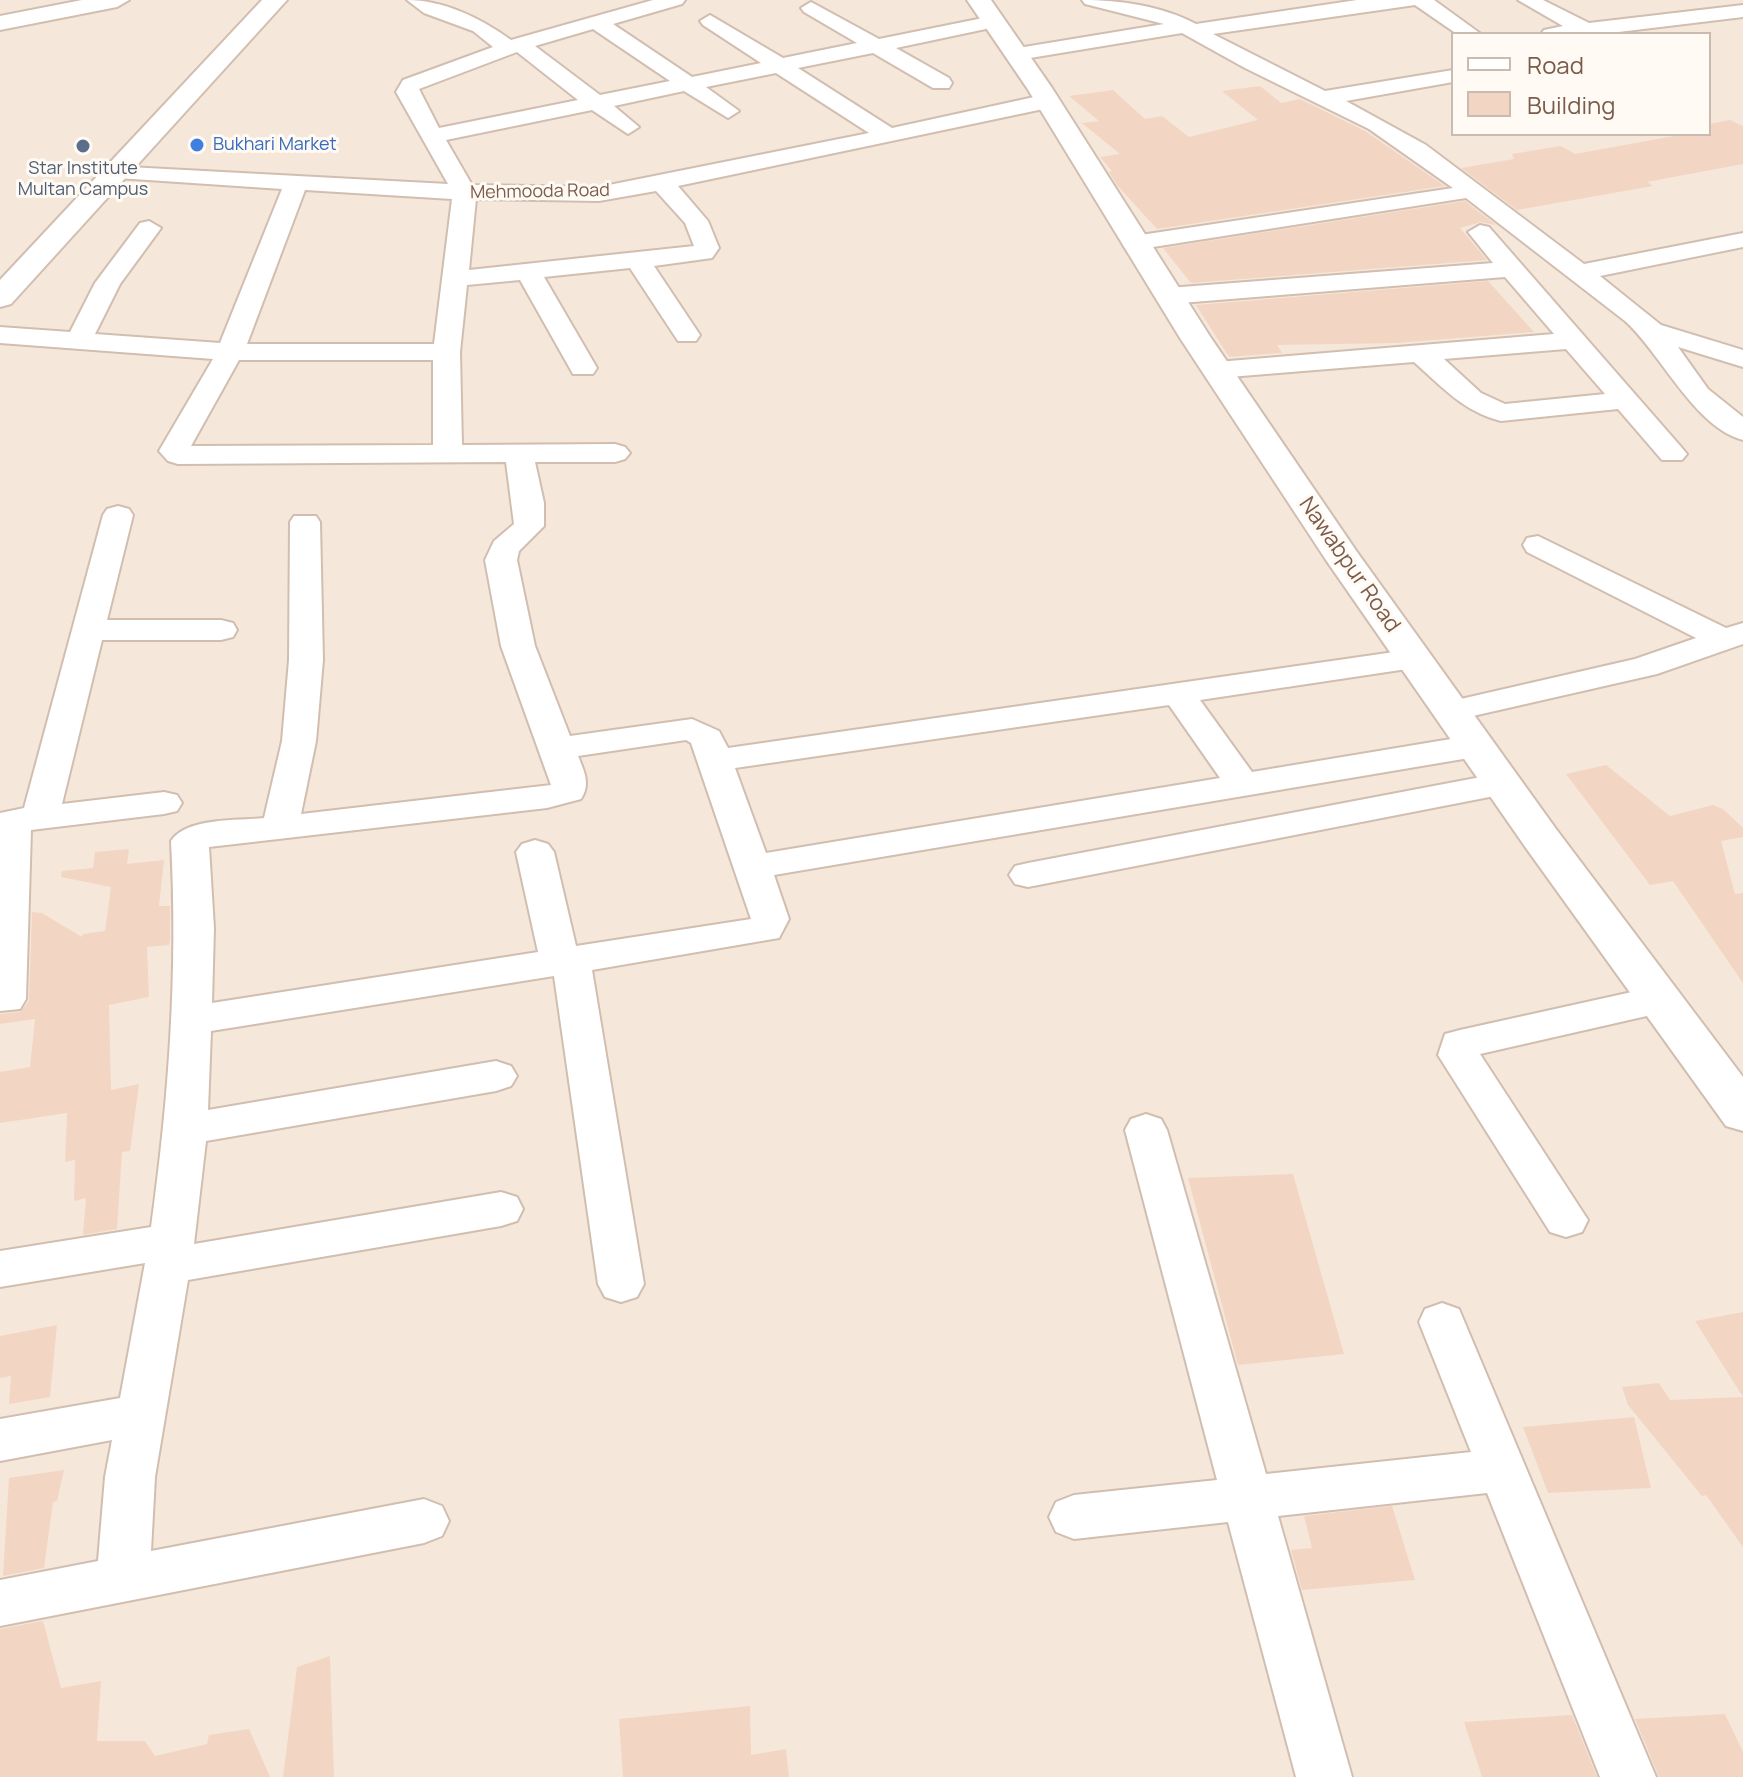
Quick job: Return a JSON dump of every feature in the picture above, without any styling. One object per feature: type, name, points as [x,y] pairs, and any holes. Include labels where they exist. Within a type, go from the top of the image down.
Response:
[{"type":"street","points":[[0,23],[117,0]]},
{"type":"street","points":[[0,298],[275,0]]},
{"type":"street","points":[[448,454],[446,352],[452,279],[465,193],[407,92],[411,85],[514,46],[675,0]]},
{"type":"street","points":[[838,0],[811,8],[941,83]]},
{"type":"street","points":[[1092,0],[1159,16],[1189,29],[1410,144],[1652,331],[1698,395],[1743,431]]},
{"type":"street","points":[[1284,0],[1303,12]]},
{"type":"street","points":[[1018,54],[1303,12],[1411,0]]},
{"type":"street","points":[[1421,0],[1468,32]]},
{"type":"street","points":[[1528,0],[1586,30]]},
{"type":"street","points":[[431,3],[514,46],[628,127]]},
{"type":"street","points":[[432,136],[875,46],[986,11]]},
{"type":"street","name":"Nawabpur Road","points":[[986,11],[1018,54],[1168,296],[1415,659],[1502,784],[1743,1113]]},
{"type":"street","points":[[1568,32],[1743,11]]},
{"type":"street","points":[[710,21],[889,136]]},
{"type":"street","points":[[596,22],[728,111]]},
{"type":"street","points":[[1322,98],[1451,76]]},
{"type":"street","name":"Mehmooda Road","points":[[118,171],[465,193],[580,195],[662,183],[1048,101]]},
{"type":"street","points":[[452,279],[694,256],[707,248],[695,221],[662,183]]},
{"type":"street","points":[[296,184],[230,352],[174,451],[178,455],[615,453]]},
{"type":"street","points":[[1134,243],[1456,195]]},
{"type":"street","points":[[78,342],[108,283],[149,228]]},
{"type":"street","points":[[1480,232],[1672,454]]},
{"type":"street","points":[[1578,273],[1743,240]]},
{"type":"street","points":[[639,262],[687,335]]},
{"type":"street","points":[[1168,296],[1512,269]]},
{"type":"street","points":[[528,272],[583,368]]},
{"type":"street","points":[[1652,331],[1743,359]]},
{"type":"street","points":[[0,335],[230,352],[446,352]]},
{"type":"street","points":[[1217,370],[1574,340]]},
{"type":"street","points":[[1421,353],[1471,399],[1501,413],[1626,400]]},
{"type":"street","points":[[123,1580],[130,1477],[170,1254],[186,1129],[188,1021],[195,928],[190,841],[198,837],[564,793],[570,788],[518,646],[501,560],[505,548],[529,526],[529,503],[519,454]]},
{"type":"street","points":[[6,999],[18,821],[88,630],[118,515]]},
{"type":"street","points":[[280,827],[299,741],[306,660],[305,522]]},
{"type":"street","points":[[1538,545],[1734,637]]},
{"type":"street","points":[[88,630],[221,630]]},
{"type":"street","points":[[1451,711],[1645,667],[1734,637]]},
{"type":"street","points":[[715,760],[1415,659]]},
{"type":"street","points":[[1178,693],[1242,784]]},
{"type":"street","points":[[188,1021],[765,929],[770,919],[707,738],[692,729],[557,748]]},
{"type":"street","points":[[752,867],[1475,746]]},
{"type":"street","points":[[1028,875],[1502,784]]},
{"type":"street","points":[[18,821],[164,803]]},
{"type":"street","points":[[535,852],[565,960],[621,1284]]},
{"type":"street","points":[[1566,1220],[1459,1055],[1460,1044],[1473,1038],[1659,1000]]},
{"type":"street","points":[[186,1129],[496,1076]]},
{"type":"street","points":[[1146,1130],[1324,1777]]},
{"type":"street","points":[[0,1269],[170,1254],[501,1209]]},
{"type":"street","points":[[1442,1322],[1628,1777]]},
{"type":"street","points":[[0,1440],[143,1414]]},
{"type":"street","points":[[1074,1517],[1502,1470]]},
{"type":"street","points":[[0,1603],[424,1521]]},
{"type":"shaded area","points":[[0,0],[1743,0],[1743,1777],[0,1777]]},
{"type":"building","points":[[1260,86],[1281,103],[1300,99],[1365,131],[1445,186],[1157,229],[1117,185],[1109,172],[1112,171],[1100,157],[1120,154],[1082,123],[1099,121],[1069,96],[1113,90],[1145,119],[1162,116],[1189,137],[1258,120],[1222,91]]},
{"type":"building","points":[[1730,120],[1743,126],[1743,164],[1647,182],[1653,186],[1517,210],[1461,168],[1514,159],[1512,154],[1561,146],[1575,154],[1674,136],[1711,136],[1711,124]]},
{"type":"building","points":[[1465,201],[1496,225],[1481,222],[1460,228],[1487,260],[1191,283],[1163,248]]},
{"type":"building","points":[[1488,281],[1534,332],[1396,343],[1277,345],[1282,353],[1229,357],[1196,305]]},
{"type":"building","points":[[1606,765],[1670,816],[1713,805],[1723,809],[1743,828],[1743,837],[1721,841],[1735,894],[1743,893],[1743,983],[1673,881],[1650,885],[1566,774]]},
{"type":"building","points":[[129,849],[127,864],[164,860],[159,906],[170,906],[170,940],[169,945],[147,947],[149,997],[109,1005],[111,1090],[139,1084],[130,1151],[122,1152],[117,1229],[83,1235],[86,1198],[74,1201],[75,1160],[65,1162],[67,1113],[0,1123],[0,1072],[30,1067],[35,1019],[0,1024],[0,1014],[20,1012],[29,1001],[32,912],[42,913],[82,937],[83,934],[105,931],[111,887],[61,877],[62,871],[93,868],[95,852]]},
{"type":"building","points":[[1293,1174],[1344,1354],[1238,1365],[1188,1178]]},
{"type":"building","points":[[1743,1312],[1743,1397],[1695,1321]]},
{"type":"building","points":[[57,1325],[50,1397],[9,1404],[11,1376],[0,1378],[0,1336]]},
{"type":"building","points":[[1659,1383],[1670,1400],[1743,1397],[1743,1547],[1706,1495],[1702,1496],[1628,1405],[1622,1387]]},
{"type":"building","points":[[1634,1417],[1651,1488],[1548,1493],[1523,1427]]},
{"type":"building","points":[[64,1470],[57,1501],[53,1502],[44,1568],[3,1576],[9,1478]]},
{"type":"building","points":[[1392,1506],[1415,1580],[1302,1590],[1291,1550],[1312,1548],[1304,1516]]},
{"type":"building","points":[[43,1621],[61,1688],[101,1681],[97,1741],[145,1741],[155,1756],[207,1744],[209,1735],[249,1729],[270,1777],[0,1777],[0,1629]]},
{"type":"building","points":[[330,1656],[334,1777],[283,1777],[297,1667]]},
{"type":"building","points":[[750,1706],[751,1755],[786,1749],[789,1777],[623,1777],[619,1719]]},
{"type":"building","points":[[1725,1714],[1743,1752],[1743,1777],[1659,1777],[1635,1719]]},
{"type":"building","points":[[1572,1715],[1597,1777],[1482,1777],[1464,1722]]},
{"type":"place","name":"Bukhari Market","points":[[197,145]]},
{"type":"place","name":"Star Institute Multan Campus","points":[[83,146]]}]
